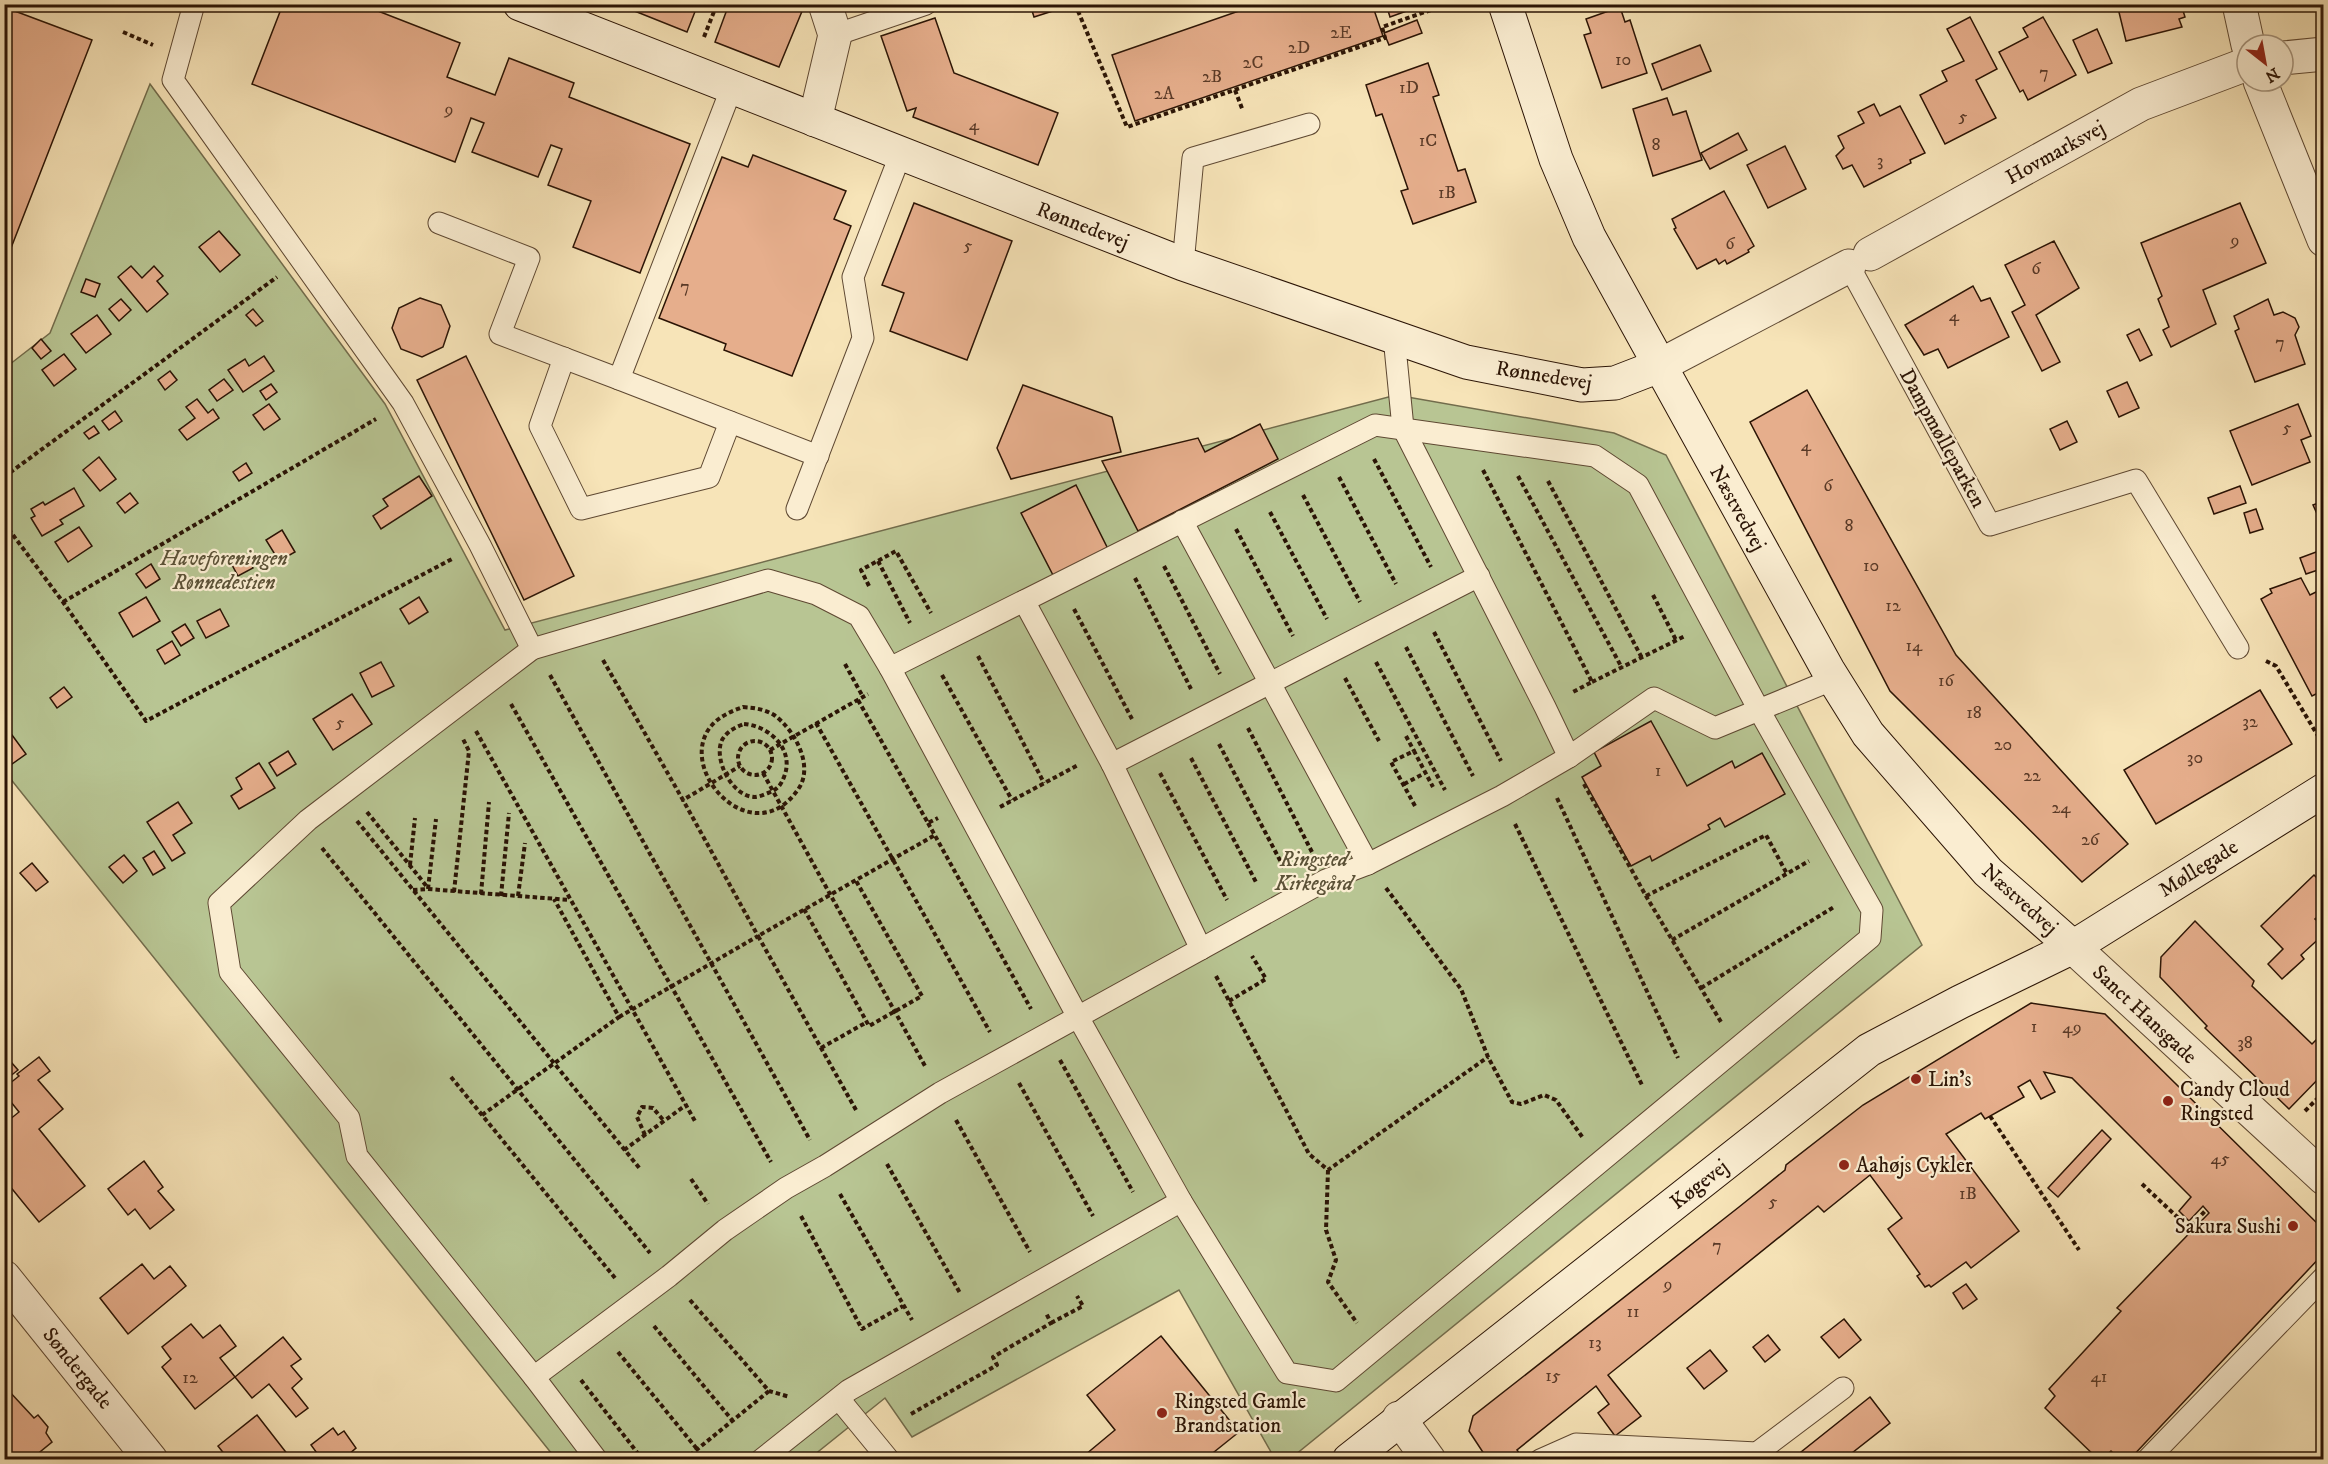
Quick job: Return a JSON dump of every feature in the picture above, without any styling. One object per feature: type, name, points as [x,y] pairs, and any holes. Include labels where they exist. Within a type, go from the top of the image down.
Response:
[{"type":"street","name":"Rønnedevej","points":[[520,4],[1183,264],[1466,362],[1582,385],[1615,382],[1659,366]]},
{"type":"street","points":[[815,120],[835,35],[825,4]]},
{"type":"street","name":"Næstvedvej","points":[[1505,4],[1556,159],[1584,227],[1834,679],[1868,734],[1988,872],[2073,947]]},
{"type":"street","points":[[2239,4],[2245,33]]},
{"type":"street","points":[[2295,57],[2324,54]]},
{"type":"street","name":"Hovmarksvej","points":[[1659,366],[1860,260],[2141,104],[2235,69]]},
{"type":"street","points":[[2265,93],[2324,240]]},
{"type":"street","name":"Møllegade","points":[[2073,947],[2324,790]]},
{"type":"street","name":"Sanct Hansgade","points":[[2073,947],[2324,1178]]},
{"type":"street","name":"Køgevej","points":[[1349,1460],[1399,1418],[1869,1050],[1960,1002],[2073,947]]},
{"type":"street","name":"Søndergade","points":[[4,1277],[151,1460]]},
{"type":"street","points":[[1399,1418],[1429,1460]]},
{"type":"lane","points":[[194,4],[173,80],[403,403],[533,649]]},
{"type":"lane","points":[[835,35],[926,4]]},
{"type":"lane","points":[[619,379],[732,87]]},
{"type":"lane","points":[[1183,264],[1193,158],[1309,124]]},
{"type":"lane","points":[[797,510],[863,338],[854,277],[901,153]]},
{"type":"lane","points":[[439,223],[529,258],[500,334],[818,456]]},
{"type":"lane","name":"Dampmølleparken","points":[[1860,260],[1990,525],[2136,480],[2238,648]]},
{"type":"lane","points":[[1394,337],[1403,428],[1569,757]]},
{"type":"lane","points":[[564,358],[540,426],[581,509],[709,477],[730,422]]},
{"type":"lane","points":[[597,1460],[534,1377],[357,1156],[349,1118],[230,972],[219,903],[303,825],[533,649],[768,580],[816,594],[859,616],[893,674],[1078,1017],[1181,1201],[1287,1373],[1336,1380],[1870,938],[1872,910],[1759,710],[1638,484],[1594,456],[1375,425],[965,630],[933,647],[893,674]]},
{"type":"lane","points":[[1182,521],[1368,864]]},
{"type":"lane","points":[[1108,757],[1177,730],[1479,576]]},
{"type":"lane","points":[[1024,601],[1108,757],[1201,948]]},
{"type":"lane","points":[[534,1377],[669,1276],[724,1230],[786,1188],[940,1093],[1326,880],[1368,864],[1545,772],[1654,698],[1715,728],[1834,679]]},
{"type":"lane","points":[[761,1460],[849,1390],[1181,1201]]},
{"type":"lane","points":[[2147,1460],[2324,1278]]},
{"type":"lane","points":[[1540,1460],[1576,1444],[1757,1453],[1843,1388]]},
{"type":"lane","points":[[839,1399],[889,1460]]},
{"type":"path","points":[[1075,4],[1127,127],[1385,38],[1382,27],[1448,4]]},
{"type":"path","points":[[4,477],[299,260]]},
{"type":"path","points":[[63,602],[403,403]]},
{"type":"path","points":[[1360,432],[1445,594]]},
{"type":"path","points":[[1466,438],[1592,682]]},
{"type":"path","points":[[1500,442],[1622,668]]},
{"type":"path","points":[[1529,447],[1642,658]]},
{"type":"path","points":[[1324,450],[1411,611]]},
{"type":"path","points":[[1289,468],[1375,629]]},
{"type":"path","points":[[1256,484],[1379,741]]},
{"type":"path","points":[[1222,502],[1308,664]]},
{"type":"path","points":[[4,523],[63,602],[146,721],[480,545]]},
{"type":"path","points":[[871,590],[861,570],[896,550],[933,647]]},
{"type":"path","points":[[878,561],[933,647],[1012,800]]},
{"type":"path","points":[[1653,595],[1676,640]]},
{"type":"path","points":[[1545,707],[1713,623]]},
{"type":"path","points":[[1431,627],[1501,796],[1657,1114]]},
{"type":"path","points":[[965,630],[1044,783]]},
{"type":"path","points":[[587,633],[974,1319]]},
{"type":"path","points":[[1403,641],[1501,796]]},
{"type":"path","points":[[2238,648],[2276,666],[2324,746]]},
{"type":"path","points":[[533,649],[926,1346]]},
{"type":"path","points":[[1374,657],[1460,818]]},
{"type":"path","points":[[845,664],[860,698],[928,823],[1012,800],[1044,783],[1108,757]]},
{"type":"path","points":[[770,750],[860,698],[893,674]]},
{"type":"path","points":[[495,677],[786,1188],[862,1329],[903,1306]]},
{"type":"path","points":[[744,707],[761,709],[775,716],[793,737],[803,759],[805,773],[800,786],[781,806],[772,811],[745,812],[728,804],[712,782],[701,757],[704,739],[712,725],[726,714],[744,707]]},
{"type":"path","points":[[454,892],[469,751],[455,708]]},
{"type":"path","points":[[455,708],[571,900],[696,1123]]},
{"type":"path","points":[[816,723],[1108,1242]]},
{"type":"path","points":[[744,724],[756,725],[768,730],[780,743],[787,771],[781,785],[772,791],[755,797],[744,793],[735,787],[726,774],[720,749],[723,738],[732,729],[744,724]]},
{"type":"path","points":[[1177,730],[1270,911]]},
{"type":"path","points":[[1406,736],[1433,787]]},
{"type":"path","points":[[757,741],[766,745],[770,750],[770,766],[763,773],[749,774],[740,766],[739,750],[747,743],[757,741]]},
{"type":"path","points":[[1414,751],[1391,762],[1430,833]]},
{"type":"path","points":[[1569,757],[1646,896],[1736,1049]]},
{"type":"path","points":[[683,800],[740,766]]},
{"type":"path","points":[[1545,772],[1690,1086]]},
{"type":"path","points":[[763,773],[828,894]]},
{"type":"path","points":[[1404,784],[1425,773]]},
{"type":"path","points":[[343,793],[428,889]]},
{"type":"path","points":[[343,793],[413,890],[641,1170]]},
{"type":"path","points":[[481,894],[489,802]]},
{"type":"path","points":[[501,896],[509,813]]},
{"type":"path","points":[[410,866],[415,818]]},
{"type":"path","points":[[428,889],[436,819]]},
{"type":"path","points":[[303,825],[669,1276],[769,1391],[791,1398],[807,1422]]},
{"type":"path","points":[[482,1115],[619,1017],[828,894],[934,835]]},
{"type":"path","points":[[1646,896],[1766,835],[1787,874]]},
{"type":"path","points":[[518,897],[525,843]]},
{"type":"path","points":[[1672,940],[1836,846]]},
{"type":"path","points":[[1368,864],[1461,989],[1488,1057],[1512,1101],[1521,1104],[1544,1095],[1556,1101],[1600,1162]]},
{"type":"path","points":[[804,909],[869,1026],[922,996],[855,879]]},
{"type":"path","points":[[413,890],[428,889],[571,900]]},
{"type":"path","points":[[1701,987],[1861,890]]},
{"type":"path","points":[[554,899],[619,1017]]},
{"type":"path","points":[[1229,1001],[1266,979],[1235,930]]},
{"type":"path","points":[[1201,948],[1309,1154],[1328,1170]]},
{"type":"path","points":[[821,1048],[867,1022]]},
{"type":"path","points":[[1328,1170],[1488,1057]]},
{"type":"path","points":[[451,1077],[732,1420]]},
{"type":"path","points":[[624,1150],[686,1105]]},
{"type":"path","points":[[645,1135],[637,1116],[642,1107],[653,1108],[664,1121]]},
{"type":"path","points":[[1990,1116],[2079,1250]]},
{"type":"path","points":[[1328,1170],[1326,1230],[1336,1260],[1328,1282],[1376,1347]]},
{"type":"path","points":[[2142,1184],[2189,1228],[2206,1210]]},
{"type":"path","points":[[911,1414],[997,1365],[993,1357],[1051,1323],[1031,1286]]},
{"type":"path","points":[[598,1329],[697,1449]]},
{"type":"path","points":[[570,1350],[575,1356],[577,1375],[643,1460]]},
{"type":"path","points":[[684,1460],[769,1391]]},
{"type":"green space","name":"Ringsted Kirkegård","points":[[150,84],[385,404],[505,630],[1396,395],[1614,433],[1666,455],[1922,945],[1290,1459],[1275,1459],[1179,1290],[912,1437],[885,1398],[809,1459],[556,1459],[5,772],[5,368],[50,333]]},
{"type":"building","points":[[283,4],[360,4],[460,43],[447,77],[495,95],[509,58],[574,83],[569,97],[690,144],[640,273],[573,247],[591,201],[548,185],[562,149],[551,145],[538,177],[472,152],[484,123],[471,118],[455,162],[252,84]]},
{"type":"building","points":[[617,4],[698,4],[687,32]]},
{"type":"building","points":[[729,4],[805,4],[779,67],[715,42]]},
{"type":"building","points":[[1030,4],[1057,4],[1059,9],[1034,17]]},
{"type":"building","points":[[1259,4],[1372,4],[1383,36],[1135,121],[1112,55]]},
{"type":"building","points":[[1386,4],[1426,4],[1390,17]]},
{"type":"building","points":[[2117,4],[2181,4],[2185,17],[2179,19],[2182,27],[2126,41]]},
{"type":"building","points":[[4,7],[92,40],[4,266]]},
{"type":"building","points":[[1620,7],[1625,22],[1630,20],[1647,73],[1602,88],[1584,35],[1591,33],[1586,19]]},
{"type":"building","points":[[1970,17],[1997,69],[1976,80],[1996,118],[1945,144],[1920,95],[1947,81],[1942,71],[1964,61],[1947,29]]},
{"type":"building","points":[[2043,17],[2076,75],[2028,100],[2023,90],[2020,92],[1999,52],[2028,37],[2023,28]]},
{"type":"building","points":[[935,18],[954,73],[1058,113],[1038,165],[913,117],[916,108],[907,111],[881,36]]},
{"type":"building","points":[[1417,20],[1422,33],[1389,45],[1384,33]]},
{"type":"building","points":[[2097,29],[2112,63],[2088,73],[2073,40]]},
{"type":"building","points":[[1700,45],[1711,71],[1662,90],[1652,64]]},
{"type":"building","points":[[1428,63],[1439,95],[1433,97],[1458,171],[1465,169],[1476,202],[1413,224],[1401,191],[1408,189],[1382,114],[1376,116],[1366,85]]},
{"type":"building","points":[[1667,98],[1673,115],[1686,111],[1702,160],[1653,176],[1633,109]]},
{"type":"building","points":[[1874,104],[1880,116],[1900,106],[1925,153],[1910,160],[1911,163],[1864,187],[1852,165],[1843,169],[1836,156],[1844,148],[1838,136],[1864,123],[1858,112]]},
{"type":"building","points":[[1738,133],[1747,150],[1710,169],[1701,153]]},
{"type":"building","points":[[1785,146],[1806,189],[1768,208],[1747,165]]},
{"type":"building","points":[[753,155],[846,191],[834,219],[851,226],[792,376],[724,350],[726,344],[659,318],[722,157],[748,167]]},
{"type":"building","points":[[1724,191],[1754,246],[1748,250],[1749,252],[1727,264],[1725,260],[1719,264],[1716,259],[1697,269],[1674,229],[1676,228],[1672,219]]},
{"type":"building","points":[[914,203],[1012,241],[967,360],[890,331],[904,293],[882,285]]},
{"type":"building","points":[[2240,203],[2266,263],[2203,290],[2216,324],[2171,347],[2163,330],[2169,327],[2158,299],[2162,296],[2141,243]]},
{"type":"building","points":[[219,231],[240,255],[220,272],[199,247]]},
{"type":"building","points":[[2054,241],[2079,288],[2036,315],[2060,362],[2042,371],[2012,312],[2025,305],[2005,265]]},
{"type":"building","points":[[131,266],[142,278],[154,266],[163,276],[157,281],[168,294],[147,312],[118,277]]},
{"type":"building","points":[[86,279],[100,284],[95,297],[81,292]]},
{"type":"building","points":[[1973,286],[1981,301],[1990,298],[2009,337],[1948,368],[1938,349],[1924,355],[1905,325]]},
{"type":"building","points":[[420,298],[441,305],[450,326],[443,347],[422,357],[401,349],[392,328],[399,308]]},
{"type":"building","points":[[121,299],[131,310],[119,321],[109,309]]},
{"type":"building","points":[[2268,299],[2274,315],[2283,312],[2295,318],[2299,327],[2295,335],[2305,364],[2255,382],[2235,331],[2239,329],[2234,316]]},
{"type":"building","points":[[253,309],[263,321],[256,326],[246,315]]},
{"type":"building","points":[[97,315],[111,334],[86,353],[71,334]]},
{"type":"building","points":[[2139,329],[2152,355],[2140,361],[2127,335]]},
{"type":"building","points":[[41,339],[51,351],[41,359],[32,348]]},
{"type":"building","points":[[64,354],[76,369],[54,386],[42,370]]},
{"type":"building","points":[[264,356],[274,371],[243,392],[228,370],[245,359],[249,366]]},
{"type":"building","points":[[466,356],[574,576],[524,600],[417,380]]},
{"type":"building","points":[[170,371],[177,380],[165,390],[158,380]]},
{"type":"building","points":[[224,379],[233,390],[217,401],[209,390]]},
{"type":"building","points":[[2127,382],[2139,408],[2119,417],[2107,391]]},
{"type":"building","points":[[271,384],[277,392],[266,400],[260,391]]},
{"type":"building","points":[[1023,385],[1112,417],[1121,452],[1011,479],[997,448]]},
{"type":"building","points":[[1807,390],[1956,655],[2128,844],[2082,882],[1890,691],[1750,422]]},
{"type":"building","points":[[197,399],[208,413],[213,409],[219,418],[187,440],[179,430],[195,418],[186,407]]},
{"type":"building","points":[[269,404],[280,419],[264,430],[253,415]]},
{"type":"building","points":[[2298,404],[2311,436],[2301,440],[2310,462],[2252,485],[2230,431]]},
{"type":"building","points":[[115,411],[122,421],[109,430],[102,421]]},
{"type":"building","points":[[2067,421],[2077,442],[2060,450],[2050,429]]},
{"type":"building","points":[[1260,424],[1278,459],[1138,531],[1102,461],[1198,438],[1205,452]]},
{"type":"building","points":[[94,426],[99,433],[89,439],[84,433]]},
{"type":"building","points":[[99,457],[116,479],[100,491],[83,470]]},
{"type":"building","points":[[246,463],[252,473],[239,481],[233,472]]},
{"type":"building","points":[[419,476],[432,496],[381,529],[373,516],[388,506],[383,499]]},
{"type":"building","points":[[1076,485],[1108,549],[1054,577],[1021,513]]},
{"type":"building","points":[[2240,486],[2246,503],[2214,514],[2208,498]]},
{"type":"building","points":[[74,488],[84,506],[60,520],[63,524],[42,536],[31,518],[35,516],[31,509],[43,502],[45,505]]},
{"type":"building","points":[[130,493],[138,503],[125,513],[117,503]]},
{"type":"building","points":[[2324,501],[2324,529],[2313,505]]},
{"type":"building","points":[[2256,509],[2263,529],[2250,533],[2244,513]]},
{"type":"building","points":[[79,527],[92,546],[68,562],[55,542]]},
{"type":"building","points":[[282,530],[295,552],[279,561],[266,540]]},
{"type":"building","points":[[2324,549],[2324,568],[2306,574],[2300,558]]},
{"type":"building","points":[[247,556],[253,568],[238,576],[231,563]]},
{"type":"building","points":[[151,564],[160,579],[146,588],[136,574]]},
{"type":"building","points":[[2301,578],[2310,595],[2324,588],[2324,690],[2312,696],[2261,599],[2272,593],[2270,589]]},
{"type":"building","points":[[146,597],[160,621],[133,637],[119,613]]},
{"type":"building","points":[[419,597],[428,612],[409,624],[400,609]]},
{"type":"building","points":[[220,609],[229,626],[206,638],[197,621]]},
{"type":"building","points":[[185,624],[194,638],[181,646],[172,632]]},
{"type":"building","points":[[172,641],[180,655],[165,664],[157,650]]},
{"type":"building","points":[[381,662],[394,686],[372,697],[360,673]]},
{"type":"building","points":[[64,687],[72,697],[57,708],[50,698]]},
{"type":"building","points":[[2260,690],[2292,744],[2156,824],[2124,770]]},
{"type":"building","points":[[352,694],[372,724],[333,750],[313,719]]},
{"type":"building","points":[[1651,721],[1687,786],[1732,761],[1735,768],[1762,753],[1785,794],[1725,827],[1720,818],[1708,825],[1710,829],[1652,861],[1650,856],[1631,866],[1582,777],[1601,766],[1594,752]]},
{"type":"building","points":[[12,735],[26,754],[12,764],[4,755],[4,742]]},
{"type":"building","points":[[288,751],[296,764],[277,776],[269,763]]},
{"type":"building","points":[[259,763],[275,788],[239,809],[231,796],[242,789],[236,778]]},
{"type":"building","points":[[178,802],[192,823],[173,835],[185,853],[172,861],[147,822]]},
{"type":"building","points":[[154,851],[165,868],[153,875],[143,858]]},
{"type":"building","points":[[124,855],[137,871],[123,883],[109,867]]},
{"type":"building","points":[[32,863],[48,882],[36,891],[20,873]]},
{"type":"building","points":[[2314,875],[2324,885],[2324,911],[2315,919],[2324,927],[2324,934],[2301,955],[2304,959],[2282,979],[2268,964],[2283,949],[2261,926]]},
{"type":"building","points":[[2195,921],[2254,981],[2252,986],[2312,1044],[2324,1032],[2324,1073],[2289,1109],[2205,1028],[2207,1026],[2160,977],[2161,957]]},
{"type":"building","points":[[2031,1003],[2105,1014],[2324,1230],[2324,1253],[2129,1460],[2120,1460],[2111,1451],[2099,1460],[2045,1408],[2055,1396],[2049,1389],[2121,1311],[2117,1308],[2209,1213],[2203,1206],[2189,1221],[2179,1211],[2191,1197],[2072,1078],[2044,1072],[2055,1092],[2041,1099],[2030,1080],[2018,1087],[2024,1097],[1985,1119],[1981,1113],[1946,1134],[2019,1231],[1971,1268],[1966,1262],[1931,1287],[1929,1285],[1925,1287],[1917,1276],[1920,1274],[1888,1229],[1902,1218],[1870,1175],[1824,1212],[1818,1206],[1608,1375],[1641,1416],[1615,1436],[1598,1413],[1609,1404],[1596,1386],[1517,1450],[1524,1460],[1488,1460],[1469,1431],[1473,1416],[1739,1207],[1785,1170],[1786,1165],[1863,1105]]},
{"type":"building","points":[[4,1054],[18,1070],[4,1081]]},
{"type":"building","points":[[39,1057],[50,1071],[38,1080],[63,1109],[39,1129],[85,1186],[39,1222],[4,1179],[4,1124],[19,1112],[11,1102],[4,1107],[4,1088],[19,1076],[17,1074]]},
{"type":"building","points":[[2102,1130],[2111,1139],[2058,1197],[2048,1188]]},
{"type":"building","points":[[144,1161],[163,1187],[158,1191],[174,1210],[150,1229],[135,1209],[128,1215],[108,1189]]},
{"type":"building","points":[[142,1264],[154,1279],[170,1266],[186,1286],[128,1334],[100,1298]]},
{"type":"building","points":[[1966,1284],[1977,1299],[1963,1309],[1953,1293]]},
{"type":"building","points":[[1844,1319],[1861,1340],[1839,1358],[1821,1337]]},
{"type":"building","points":[[191,1324],[203,1338],[220,1325],[236,1346],[220,1358],[235,1377],[195,1409],[162,1367],[171,1359],[162,1347]]},
{"type":"building","points":[[1768,1335],[1780,1350],[1765,1362],[1753,1347]]},
{"type":"building","name":"Ringsted Gamle Brandstation","points":[[1161,1336],[1239,1432],[1204,1460],[1079,1460],[1115,1430],[1087,1395]]},
{"type":"building","points":[[283,1337],[301,1359],[291,1366],[302,1379],[292,1388],[308,1408],[296,1417],[269,1384],[252,1398],[235,1377]]},
{"type":"building","points":[[1710,1350],[1727,1371],[1704,1389],[1687,1368]]},
{"type":"building","points":[[8,1390],[34,1418],[38,1415],[48,1427],[46,1433],[52,1442],[30,1460],[4,1460],[4,1393]]},
{"type":"building","points":[[1870,1397],[1890,1423],[1843,1460],[1791,1460]]},
{"type":"building","points":[[257,1415],[292,1460],[229,1460],[218,1446]]},
{"type":"building","points":[[333,1428],[338,1435],[344,1431],[356,1448],[342,1460],[322,1460],[311,1445]]},
{"type":"place","name":"Lin's","points":[[1916,1079]]},
{"type":"place","name":"Candy Cloud Ringsted","points":[[2168,1101]]},
{"type":"place","name":"Aahøjs Cykler","points":[[1844,1165]]},
{"type":"place","name":"Sakura Sushi","points":[[2293,1226]]},
{"type":"place","name":"Ringsted Gamle Brandstation","points":[[1162,1413]]},
{"type":"park label","name":"Haveforeningen Rønnedestien","points":[[224,570]]}]
